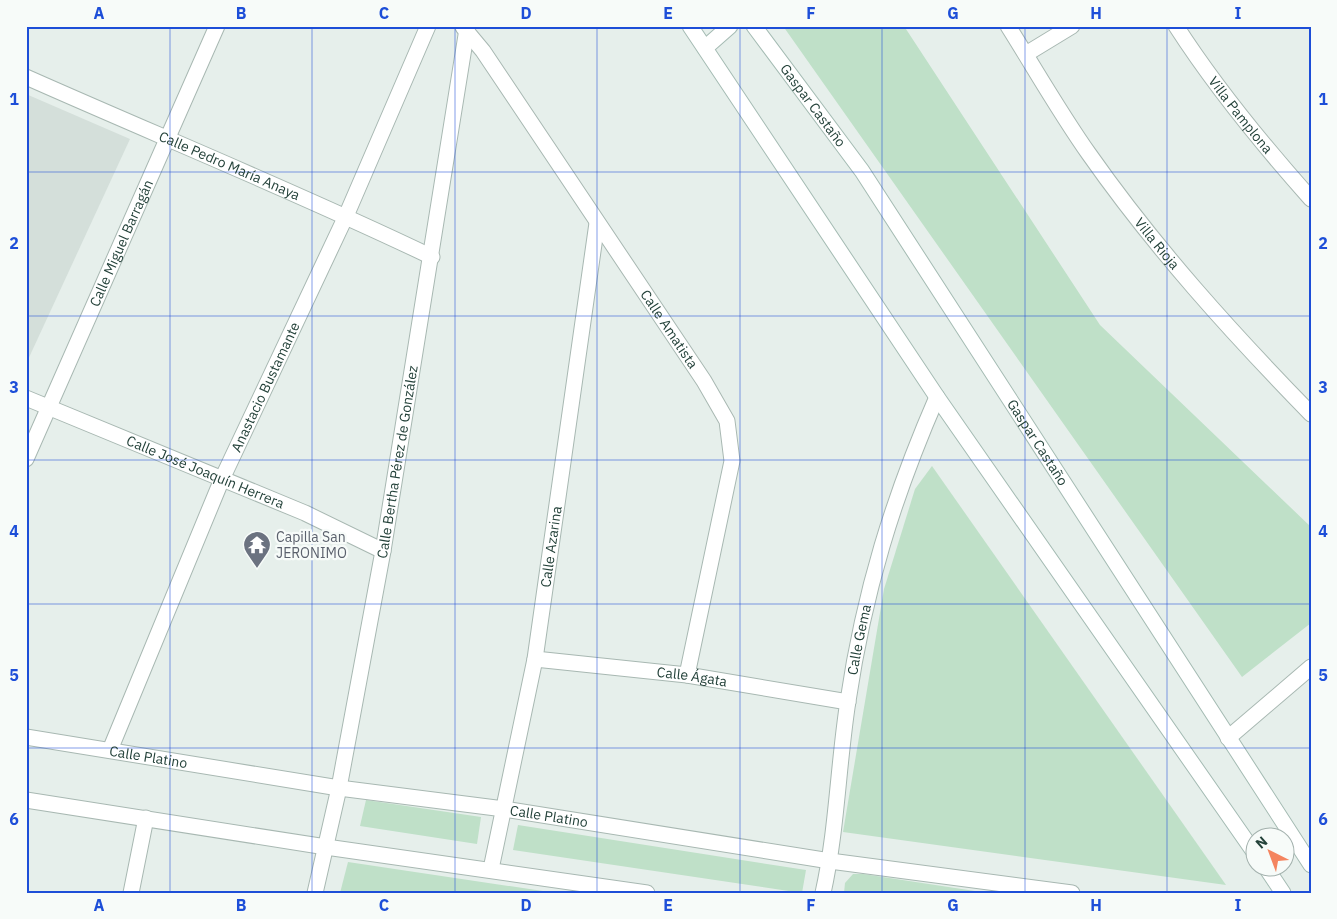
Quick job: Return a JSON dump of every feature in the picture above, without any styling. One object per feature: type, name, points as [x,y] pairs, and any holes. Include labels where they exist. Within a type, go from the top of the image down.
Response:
[{"type":"street","name":"Calle Miguel Barragán","points":[[26,459],[165,139],[217,26]]},
{"type":"street","name":"Anastacio Bustamante","points":[[110,750],[222,479],[346,216],[428,26]]},
{"type":"street","points":[[690,26],[937,397],[1244,838]]},
{"type":"street","points":[[705,48],[730,26]]},
{"type":"street","name":"Gaspar Castaño","points":[[754,26],[862,171],[1311,865]]},
{"type":"street","name":"Villa Rioja","points":[[1008,26],[1089,154],[1156,243],[1238,339],[1311,414]]},
{"type":"street","points":[[1026,54],[1072,26]]},
{"type":"street","name":"Villa Pamplona","points":[[1176,26],[1204,70],[1270,154],[1311,199]]},
{"type":"street","name":"Calle Amatista","points":[[464,28],[699,374],[727,421],[732,462],[687,675]]},
{"type":"street","name":"Calle Bertha Pérez de González","points":[[315,893],[339,788],[383,551],[432,257],[464,28]]},
{"type":"street","name":"Calle Pedro María Anaya","points":[[26,77],[346,216],[432,257]]},
{"type":"street","name":"Calle Azarina","points":[[491,869],[536,659],[597,223]]},
{"type":"street","name":"Calle Gema","points":[[823,893],[830,861],[848,702],[866,600],[886,530],[908,464],[937,397]]},
{"type":"street","name":"Calle José Joaquín Herrera","points":[[26,398],[305,513],[383,551]]},
{"type":"street","name":"Calle Ágata","points":[[536,659],[687,675],[848,702]]},
{"type":"street","points":[[1228,738],[1311,667]]},
{"type":"street","name":"Calle Platino","points":[[26,737],[339,788],[504,809],[830,861],[1072,893]]},
{"type":"street","points":[[26,800],[326,847],[491,869],[647,893]]},
{"type":"street","points":[[131,893],[146,818]]},
{"type":"street","points":[[1272,876],[1283,893]]},
{"type":"shaded area","points":[[26,94],[130,139],[26,364]]},
{"type":"green space","points":[[783,26],[904,26],[1100,325],[1311,527],[1311,623],[1242,677]]},
{"type":"green space","points":[[932,466],[1226,885],[843,832],[884,589],[915,489]]},
{"type":"green space","points":[[366,800],[481,817],[477,844],[360,826]]},
{"type":"green space","points":[[518,825],[806,870],[802,893],[513,850]]},
{"type":"green space","points":[[348,862],[556,893],[340,893]]},
{"type":"green space","points":[[853,874],[988,893],[844,893],[845,883]]},
{"type":"place","name":"Capilla San JERONIMO","points":[[257,569]]}]
